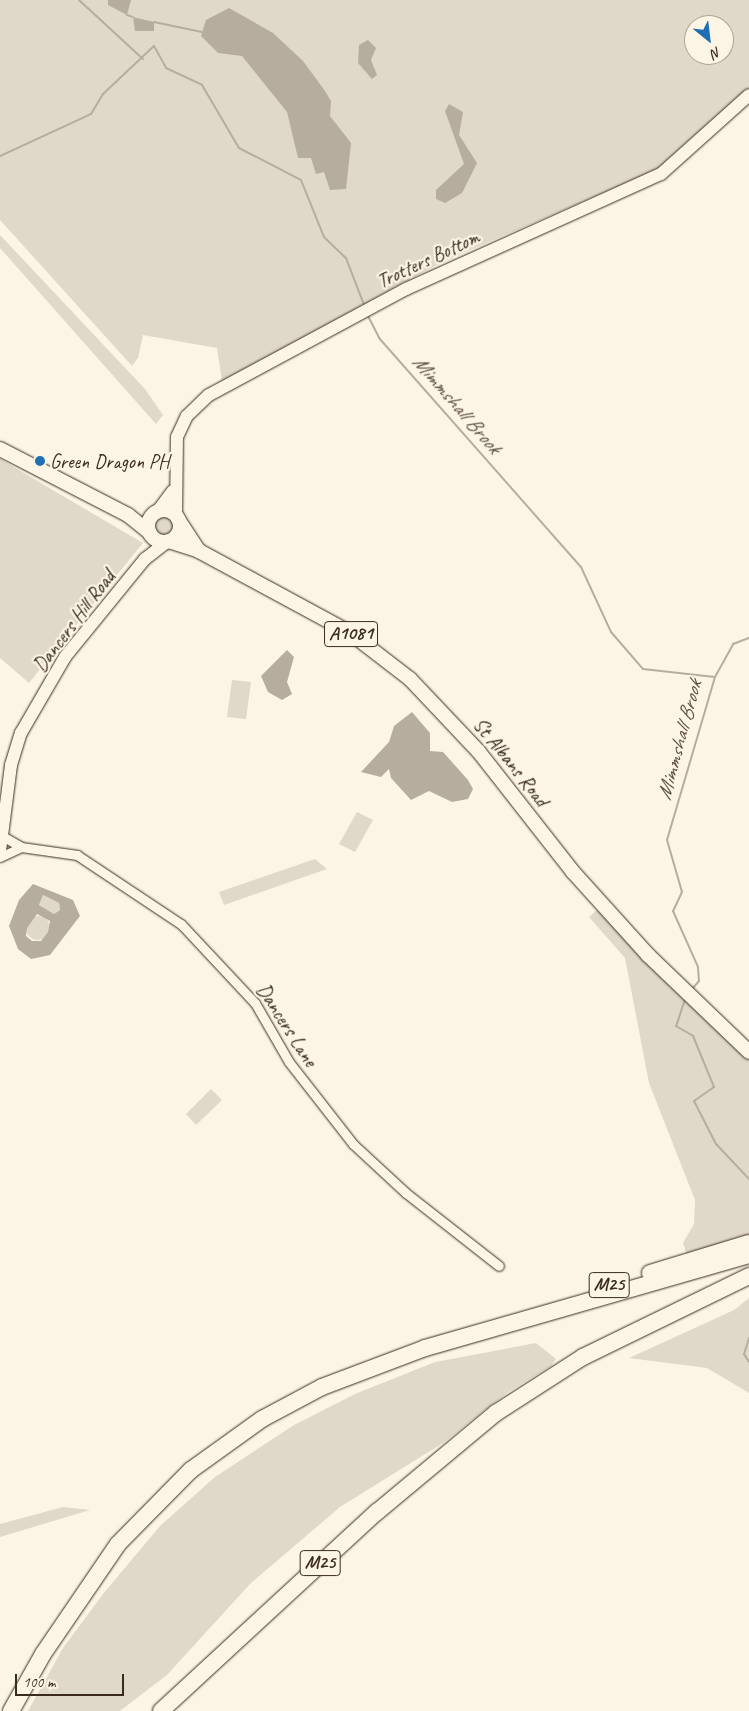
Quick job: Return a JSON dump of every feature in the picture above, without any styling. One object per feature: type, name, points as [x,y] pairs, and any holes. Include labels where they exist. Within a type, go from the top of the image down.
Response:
[{"type":"highway","name":"M25","points":[[11,1711],[87,1585],[118,1544],[191,1470],[262,1419],[315,1390],[471,1333],[509,1316],[749,1243]]},
{"type":"highway","name":"M25","points":[[471,1333],[749,1255]]},
{"type":"highway","name":"M25","points":[[161,1711],[376,1512],[485,1423],[583,1357],[749,1276]]},
{"type":"highway","name":"M25","points":[[485,1423],[632,1341],[749,1288]]},
{"type":"main road","points":[[0,449],[128,515],[150,534],[168,542],[178,532],[177,518],[157,512],[128,515]]},
{"type":"main road","points":[[150,534],[148,524],[157,512]]},
{"type":"main road","name":"St Albans Road","points":[[177,518],[199,551]]},
{"type":"main road","name":"St Albans Road","points":[[168,542],[199,551],[349,632],[410,679],[479,752],[573,872],[694,1002],[749,1052]]},
{"type":"street","name":"Trotters Bottom","points":[[177,518],[173,491],[177,437],[197,405],[236,377],[366,310],[661,174],[749,95]]},
{"type":"street","points":[[157,512],[173,491]]},
{"type":"street","name":"Dancers Hill Road","points":[[144,559],[150,534]]},
{"type":"street","name":"Dancers Hill Road","points":[[0,851],[4,837],[12,765],[21,733],[66,657],[144,559],[168,542]]},
{"type":"street","name":"Dancers Lane","points":[[4,837],[21,847],[77,855],[181,924],[255,1003],[289,1062],[353,1144],[406,1193],[499,1266]]},
{"type":"street","points":[[0,857],[21,847]]},
{"type":"shaded area","points":[[0,0],[749,0],[749,88],[668,165],[442,262],[222,381],[217,348],[143,335],[138,358],[132,366],[0,220]]},
{"type":"shaded area","points":[[108,0],[131,0],[127,15],[108,5]]},
{"type":"shaded area","points":[[229,8],[273,33],[303,61],[325,91],[331,101],[330,116],[351,143],[346,189],[330,190],[324,172],[316,174],[311,158],[298,158],[287,112],[242,56],[218,53],[201,36],[206,20]]},
{"type":"shaded area","points":[[133,17],[154,22],[154,31],[135,31]]},
{"type":"shaded area","points":[[368,40],[376,48],[371,60],[377,75],[372,79],[358,63],[359,45]]},
{"type":"shaded area","points":[[449,104],[463,112],[459,135],[477,163],[462,193],[445,203],[436,199],[436,190],[464,164],[445,111]]},
{"type":"shaded area","points":[[0,235],[145,389],[163,415],[156,424],[0,248]]},
{"type":"shaded area","points":[[0,459],[143,543],[29,683],[0,658]]},
{"type":"shaded area","points":[[164,515],[169,516],[175,522],[175,532],[169,538],[164,539],[159,538],[153,532],[152,527],[153,522],[159,516]]},
{"type":"shaded area","points":[[287,650],[294,657],[287,682],[292,694],[282,700],[268,692],[261,676]]},
{"type":"shaded area","points":[[232,680],[251,682],[246,719],[227,717]]},
{"type":"shaded area","points":[[412,712],[430,733],[430,751],[443,752],[468,780],[473,789],[468,799],[452,802],[429,791],[411,800],[391,778],[389,769],[381,777],[361,772],[389,742],[394,726]]},
{"type":"shaded area","points":[[357,812],[373,820],[355,852],[339,844]]},
{"type":"shaded area","points":[[315,859],[327,869],[224,905],[219,892]]},
{"type":"shaded area","points":[[33,884],[73,900],[80,916],[50,955],[31,959],[18,949],[9,926],[19,900]],"holes":[[[43,895],[59,903],[60,910],[54,914],[39,905]],[[37,914],[50,921],[48,932],[41,941],[32,941],[26,936],[27,928]]]},
{"type":"shaded area","points":[[43,895],[59,903],[60,910],[54,914],[39,905]]},
{"type":"shaded area","points":[[597,910],[749,1059],[749,1238],[688,1258],[683,1243],[694,1224],[695,1200],[649,1083],[625,958],[589,917]]},
{"type":"shaded area","points":[[38,916],[47,919],[50,928],[47,937],[38,940],[29,937],[26,928],[29,919]]},
{"type":"shaded area","points":[[211,1089],[222,1100],[196,1125],[186,1114]]},
{"type":"shaded area","points":[[749,1298],[749,1393],[707,1368],[629,1358],[734,1310]]},
{"type":"shaded area","points":[[536,1343],[556,1359],[551,1366],[508,1392],[443,1443],[340,1507],[250,1584],[167,1675],[120,1711],[28,1711],[63,1648],[103,1594],[160,1526],[215,1477],[294,1425],[355,1394],[435,1362]]},
{"type":"shaded area","points":[[63,1507],[90,1510],[0,1537],[0,1524]]},
{"type":"waterway","points":[[79,0],[143,59]]},
{"type":"waterway","points":[[127,15],[133,17]]},
{"type":"waterway","points":[[154,22],[202,32]]},
{"type":"waterway","points":[[0,156],[91,114],[103,94],[154,46],[166,68],[202,85],[239,148],[301,180],[324,237],[346,258],[364,305]]},
{"type":"waterway","name":"Mimmshall Brook","points":[[367,314],[379,338],[581,567],[611,632],[643,669],[715,677],[667,840],[682,892],[673,911],[698,967],[699,981],[692,989]]},
{"type":"waterway","points":[[715,677],[733,644],[749,638]]},
{"type":"waterway","name":"Mimmshall Brook","points":[[685,999],[676,1026],[693,1036],[714,1087],[694,1101],[716,1144],[749,1179]]},
{"type":"waterway","name":"Mimmshall Brook","points":[[749,1338],[744,1354],[749,1362]]},
{"type":"place","name":"Green Dragon PH","points":[[40,461]]}]
